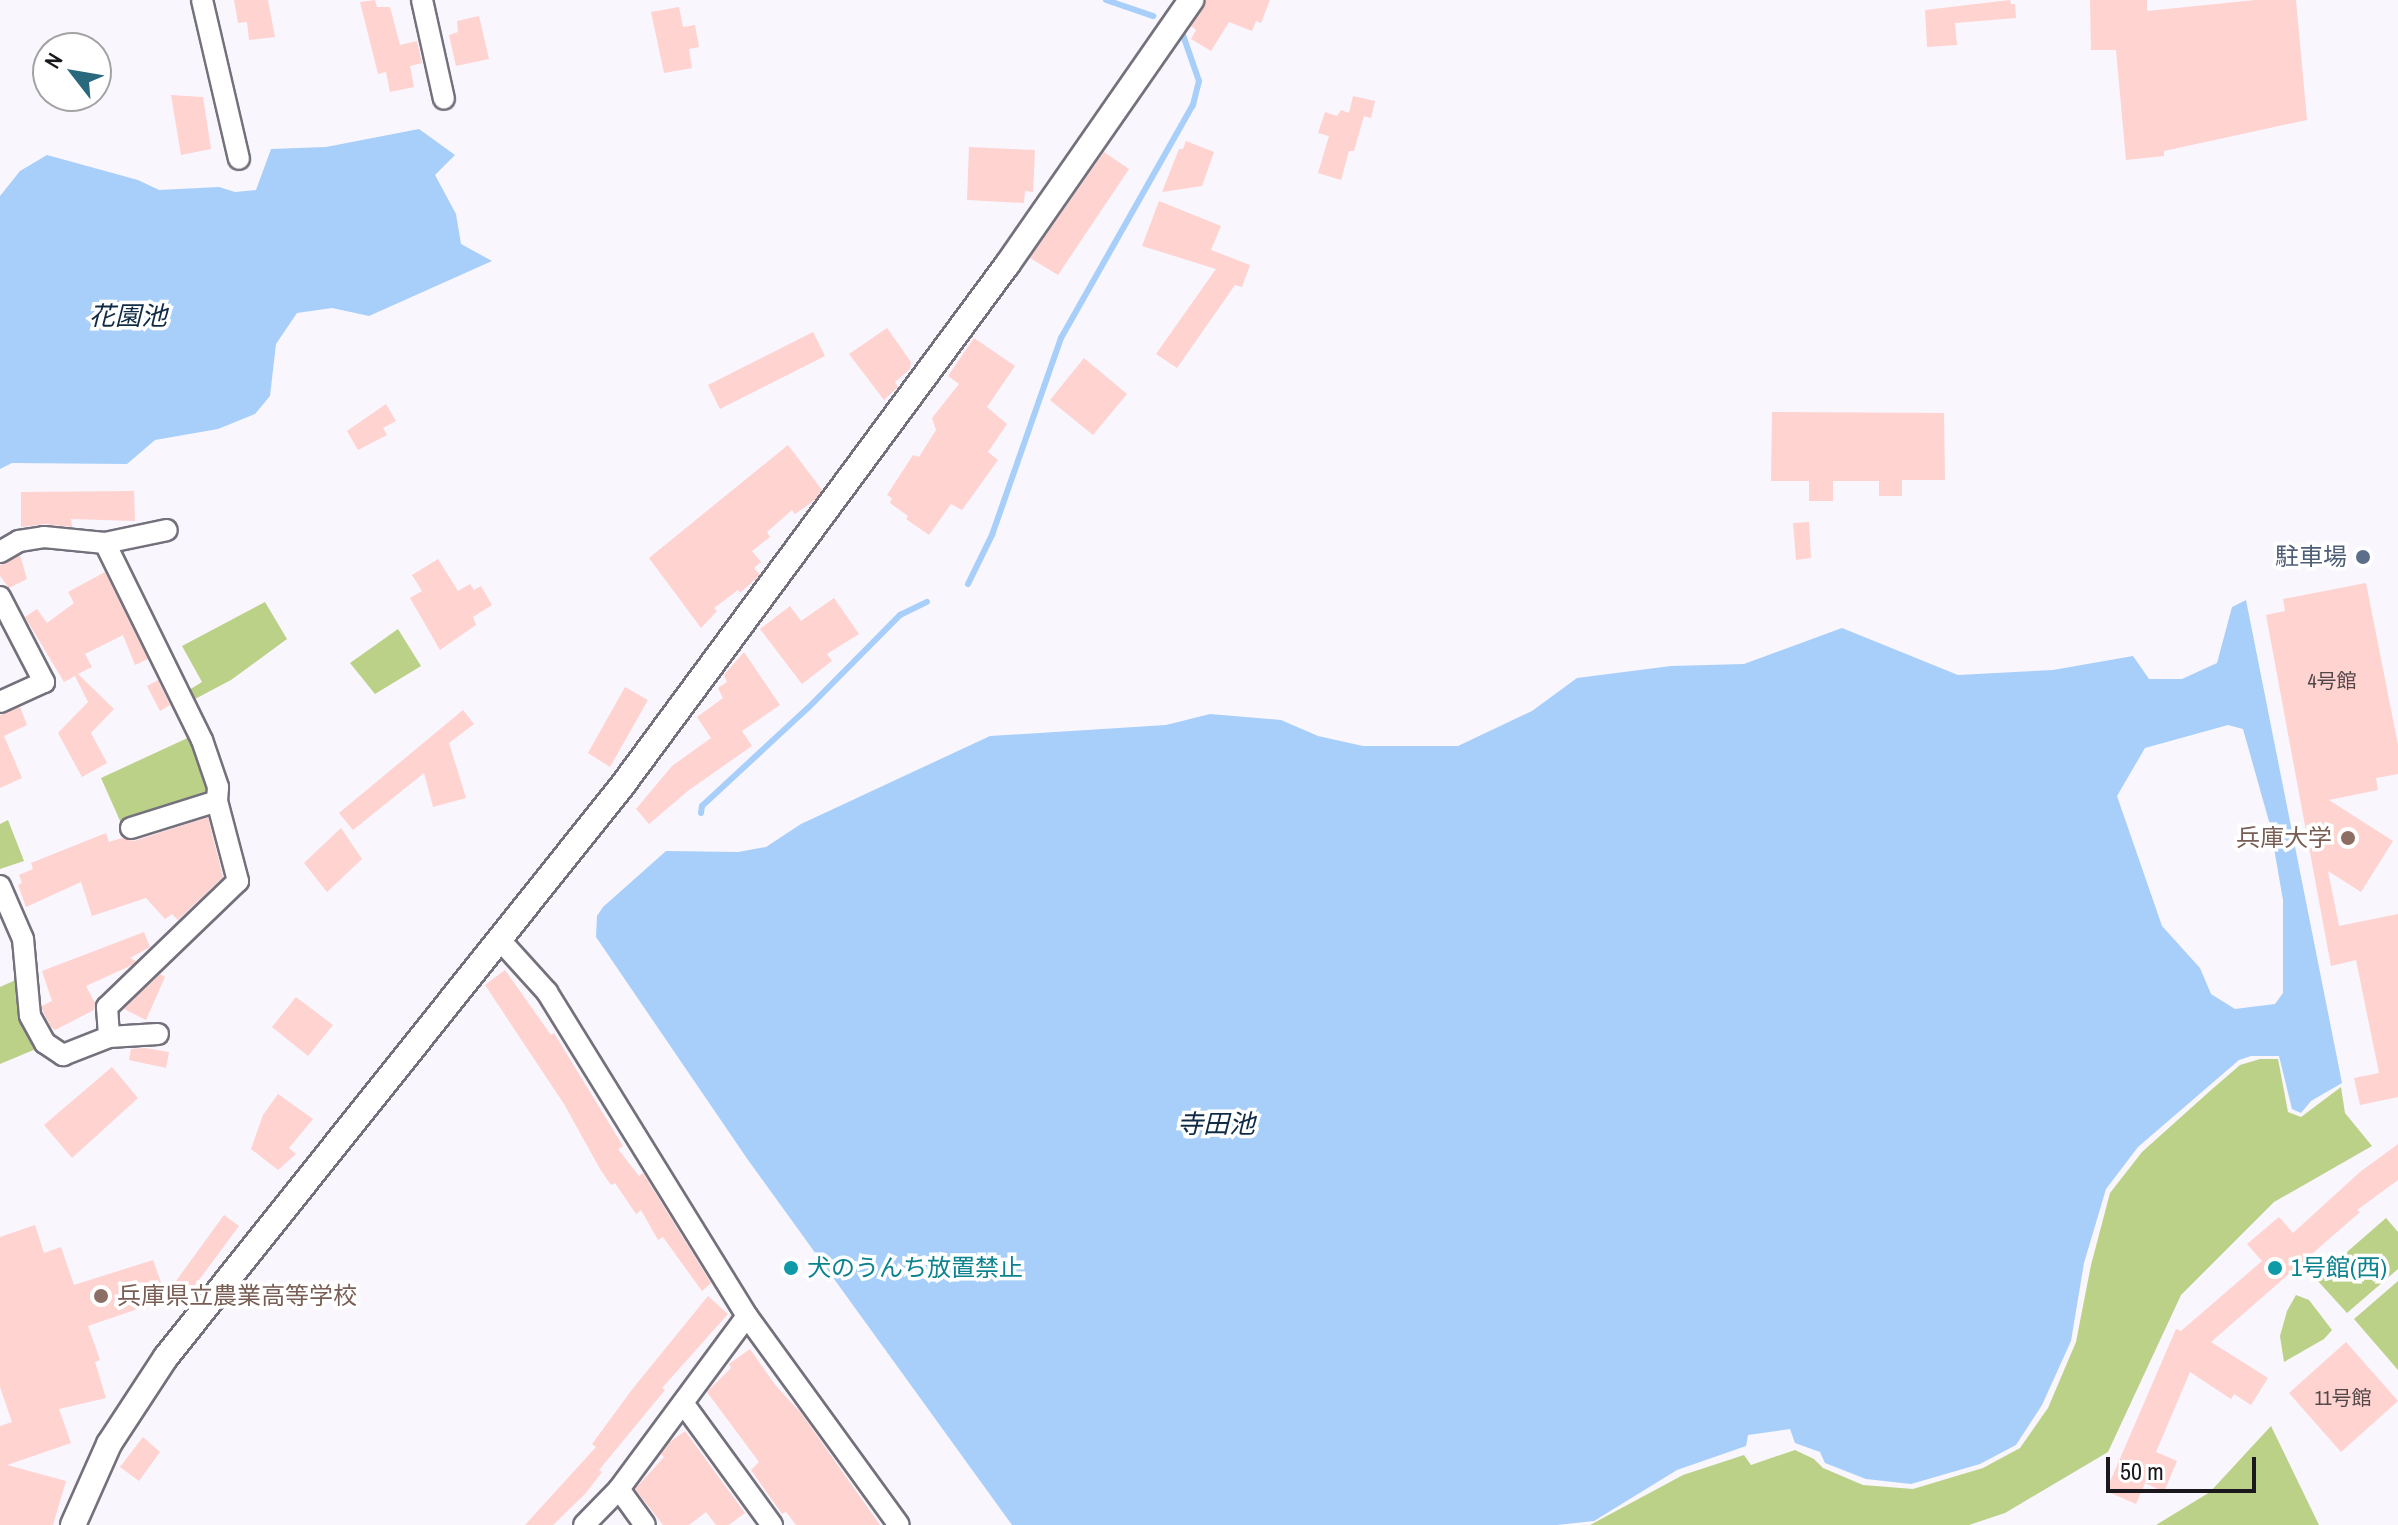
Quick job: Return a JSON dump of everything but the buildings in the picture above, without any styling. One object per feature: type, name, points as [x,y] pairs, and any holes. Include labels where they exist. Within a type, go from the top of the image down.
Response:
[{"type":"street","points":[[202,0],[239,159]]},
{"type":"street","points":[[422,0],[444,99]]},
{"type":"street","points":[[73,1525],[109,1444],[166,1357],[622,786],[944,351],[1191,0]]},
{"type":"street","points":[[0,552],[19,541],[44,537],[105,543],[167,530]]},
{"type":"street","points":[[105,543],[202,740],[218,787],[217,801],[238,881],[107,1007],[109,1037]]},
{"type":"street","points":[[0,597],[44,682],[0,702]]},
{"type":"street","points":[[131,828],[217,801]]},
{"type":"street","points":[[0,886],[23,939],[30,1016],[45,1043],[63,1055],[109,1037],[158,1034]]},
{"type":"street","points":[[499,939],[547,992],[747,1316],[899,1525]]},
{"type":"street","points":[[584,1525],[619,1489],[747,1316]]},
{"type":"street","points":[[683,1403],[772,1525]]},
{"type":"street","points":[[619,1489],[645,1525]]},
{"type":"green space","points":[[265,602],[287,639],[231,680],[193,700],[189,690],[202,682],[182,646]]},
{"type":"green space","points":[[398,629],[421,666],[375,694],[350,663]]},
{"type":"green space","points":[[194,735],[213,793],[121,823],[101,778]]},
{"type":"green space","points":[[8,820],[24,861],[0,869],[0,824]]},
{"type":"green space","points":[[20,978],[43,1046],[0,1064],[0,987]]},
{"type":"green space","points":[[2260,1059],[2278,1059],[2288,1112],[2301,1117],[2341,1087],[2345,1113],[2372,1146],[2274,1202],[2181,1295],[2108,1452],[2005,1513],[1969,1525],[1590,1525],[1683,1475],[1744,1455],[1751,1465],[1795,1450],[1814,1459],[1823,1468],[1863,1485],[1913,1489],[1983,1468],[2020,1448],[2048,1408],[2076,1342],[2091,1265],[2110,1193],[2142,1152],[2210,1091],[2240,1065]]},
{"type":"green space","points":[[2386,1218],[2398,1232],[2398,1269],[2347,1313],[2316,1279]]},
{"type":"green space","points":[[2398,1281],[2398,1370],[2354,1319]]},
{"type":"green space","points":[[2296,1295],[2309,1300],[2332,1330],[2324,1339],[2284,1362],[2280,1336],[2287,1311]]},
{"type":"green space","points":[[2271,1426],[2319,1525],[2156,1525],[2210,1492]]},
{"type":"water","name":"花園池","points":[[419,129],[455,155],[435,175],[456,214],[461,244],[492,261],[369,316],[332,308],[297,313],[276,344],[270,396],[255,414],[218,429],[155,440],[127,464],[12,463],[0,469],[0,196],[20,171],[47,155],[138,180],[159,190],[219,187],[235,192],[256,190],[271,149],[326,147]]},
{"type":"water","name":"寺田池","points":[[2246,600],[2342,1083],[2311,1101],[2301,1113],[2292,1109],[2279,1056],[2251,1056],[2239,1060],[2138,1147],[2106,1189],[2084,1263],[2071,1341],[2042,1405],[2016,1445],[1980,1464],[1911,1484],[1866,1479],[1825,1463],[1820,1452],[1795,1443],[1790,1429],[1748,1435],[1746,1446],[1677,1470],[1594,1521],[1557,1525],[1012,1525],[748,1160],[596,937],[597,916],[603,907],[666,851],[738,852],[766,847],[801,824],[990,736],[1166,725],[1210,714],[1281,720],[1318,736],[1363,746],[1458,746],[1532,711],[1577,678],[1671,666],[1744,664],[1842,628],[1958,675],[2053,670],[2133,656],[2149,679],[2182,679],[2217,663],[2232,607]],"holes":[[[2228,725],[2243,729],[2270,825],[2283,900],[2283,993],[2275,1004],[2235,1009],[2211,994],[2200,968],[2162,926],[2117,796],[2145,748]]]},
{"type":"waterway","points":[[1106,0],[1153,16]]},
{"type":"waterway","points":[[968,584],[992,535],[1061,338],[1193,105],[1199,81],[1183,35]]},
{"type":"waterway","points":[[701,813],[702,806],[808,708],[900,615],[927,602]]},
{"type":"place","name":"駐車場","points":[[2363,557]]},
{"type":"place","name":"兵庫大学","points":[[2348,838]]},
{"type":"place","name":"犬のうんち放置禁止","points":[[791,1268]]},
{"type":"place","name":"1号館(西)","points":[[2275,1268]]},
{"type":"place","name":"兵庫県立農業高等学校","points":[[101,1296]]}]
